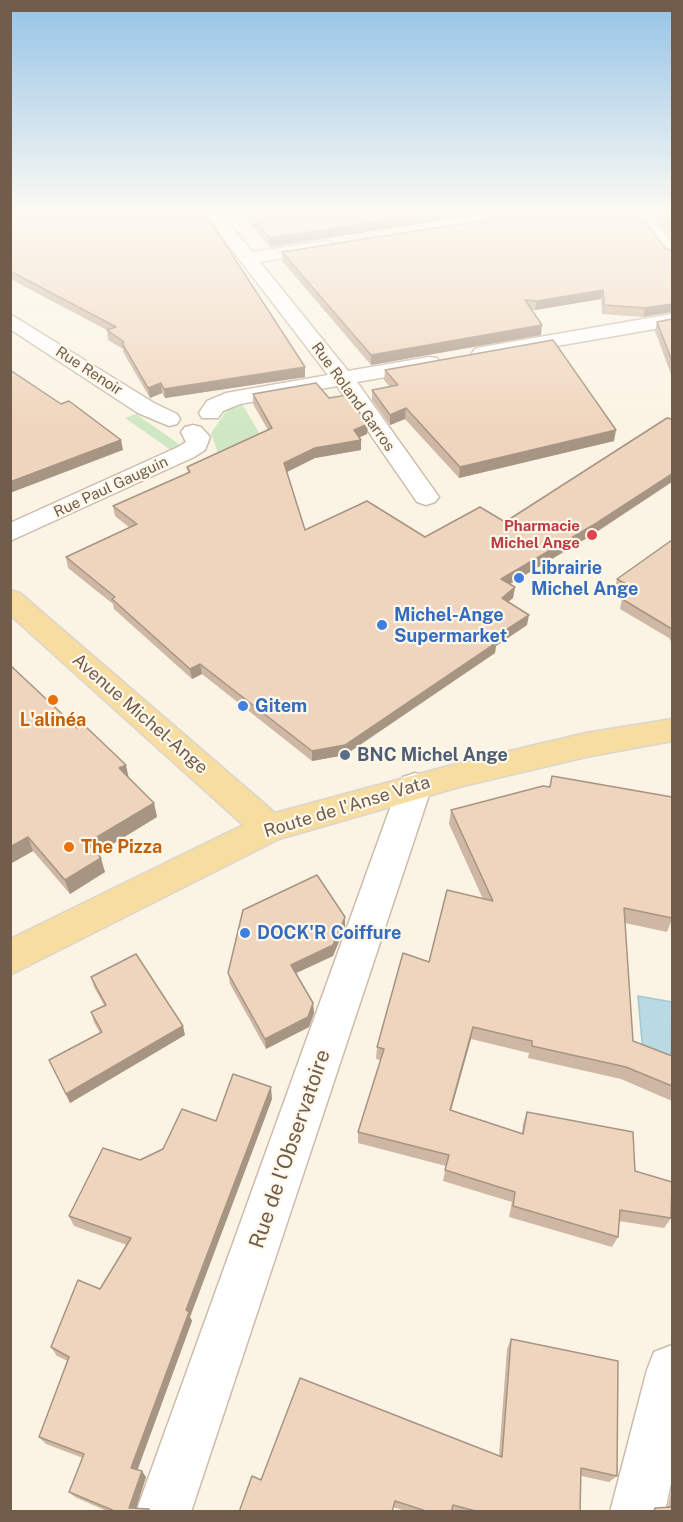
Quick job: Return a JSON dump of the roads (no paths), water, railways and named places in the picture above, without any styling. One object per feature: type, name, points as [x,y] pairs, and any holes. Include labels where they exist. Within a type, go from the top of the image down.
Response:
[{"type":"main road","name":"Avenue Michel-Ange","points":[[10,599],[269,828]]},
{"type":"main road","name":"Route de l'Anse Vata","points":[[10,958],[269,828],[415,786],[586,746],[672,730]]},
{"type":"street","name":"Rue Roland Garros","points":[[268,284],[343,379],[426,497]]},
{"type":"street","name":"Rue Renoir","points":[[10,320],[146,408],[169,419]]},
{"type":"street","points":[[343,379],[672,320]]},
{"type":"street","name":"Rue Paul Gauguin","points":[[169,419],[171,426],[175,429],[193,432],[212,424],[213,418],[210,413],[215,406],[234,398],[343,379]]},
{"type":"street","points":[[169,419],[177,412],[190,409],[210,413]]},
{"type":"street","name":"Rue Paul Gauguin","points":[[10,533],[186,452],[197,445],[198,437],[193,432]]},
{"type":"street","name":"Rue de l'Observatoire","points":[[163,1512],[415,786]]},
{"type":"street","points":[[637,1512],[672,1370]]},
{"type":"water","points":[[638,996],[672,1002],[671,1062],[643,1053]]},
{"type":"place","name":"Pharmacie Michel Ange","points":[[592,535]]},
{"type":"place","name":"Librairie Michel Ange","points":[[519,578]]},
{"type":"place","name":"Michel-Ange Supermarket","points":[[382,625]]},
{"type":"place","name":"L'alinéa","points":[[53,700]]},
{"type":"place","name":"Gitem","points":[[243,706]]},
{"type":"place","name":"BNC Michel Ange","points":[[345,755]]},
{"type":"place","name":"The Pizza","points":[[69,847]]},
{"type":"place","name":"DOCK'R Coiffure","points":[[245,933]]}]
